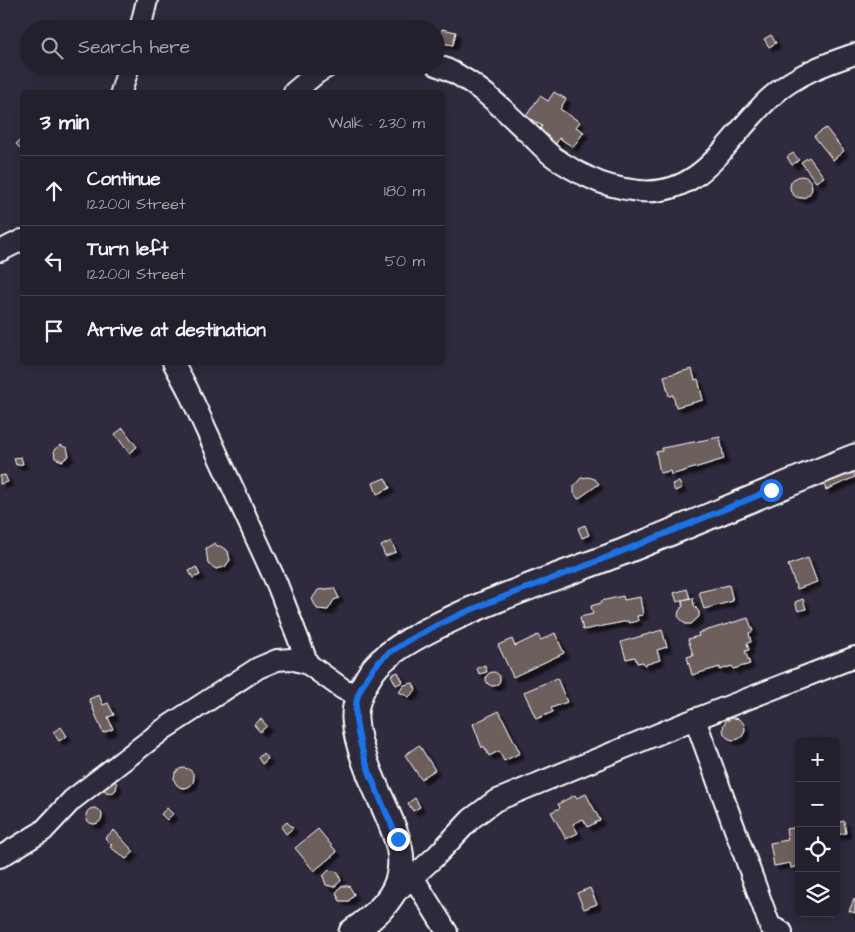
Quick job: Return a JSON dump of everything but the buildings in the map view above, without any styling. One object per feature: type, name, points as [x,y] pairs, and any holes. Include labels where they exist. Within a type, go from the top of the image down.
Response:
[{"type":"street","points":[[142,20],[147,0]]},
{"type":"street","points":[[445,68],[478,88],[554,158],[588,178],[606,185],[626,190],[651,192],[670,189],[691,181],[711,164],[740,127],[772,96],[795,79],[819,66],[855,54]]},
{"type":"street","points":[[122,90],[126,75]]},
{"type":"street","points":[[296,90],[315,75]]},
{"type":"street","points":[[0,251],[20,241]]},
{"type":"street","points":[[175,365],[277,584],[308,664]]},
{"type":"street","points":[[391,896],[399,880],[401,859],[398,839],[369,769],[355,718],[358,695],[372,671],[388,654],[424,632],[508,596],[855,457]]},
{"type":"street","points":[[352,932],[377,912],[391,896],[438,855],[471,819],[495,801],[695,719],[855,657]]},
{"type":"street","points":[[0,857],[43,831],[72,800],[106,772],[213,696],[258,668],[277,660],[291,659],[308,664],[343,689],[358,695]]},
{"type":"street","points":[[695,719],[770,926],[782,932]]},
{"type":"street","points":[[413,877],[447,932]]},
{"type":"route","points":[[398,839],[369,769],[355,718],[358,695],[372,671],[388,654],[424,632],[508,596],[771,490]]}]
